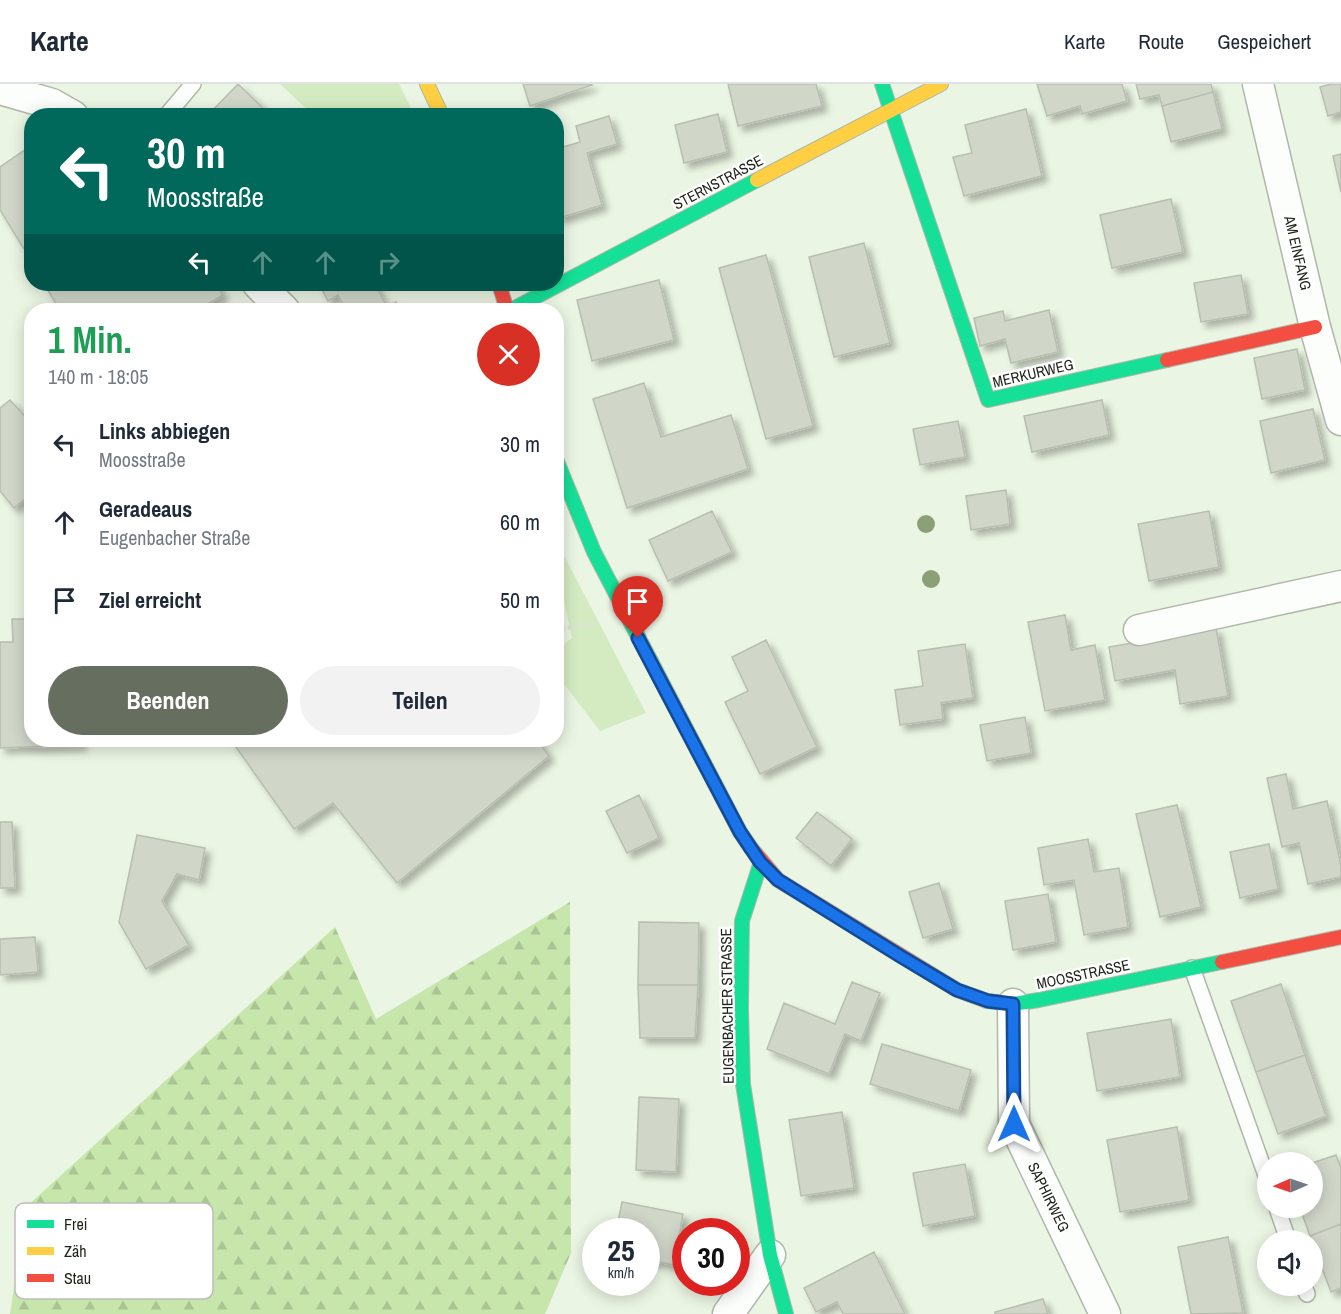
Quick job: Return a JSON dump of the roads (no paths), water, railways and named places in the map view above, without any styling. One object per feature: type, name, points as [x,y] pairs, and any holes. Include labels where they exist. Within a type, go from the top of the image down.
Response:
[{"type":"street","points":[[882,84],[889,110]]},
{"type":"street","name":"STERNSTRASSE","points":[[564,281],[941,84]]},
{"type":"street","name":"AM EINFANG","points":[[1257,84],[1315,327],[1341,420]]},
{"type":"street","points":[[431,85],[439,108]]},
{"type":"street","points":[[0,89],[59,108]]},
{"type":"street","name":"MERKURWEG","points":[[889,110],[988,400],[1315,327]]},
{"type":"street","points":[[265,291],[277,303]]},
{"type":"street","name":"STERNSTRASSE","points":[[522,303],[545,291]]},
{"type":"street","points":[[564,479],[594,552],[740,832],[760,862]]},
{"type":"street","points":[[1139,630],[1341,586]]},
{"type":"street","name":"MOOSSTRASSE","points":[[760,862],[778,880],[900,956],[957,990],[988,1001],[1013,1004],[1341,937]]},
{"type":"street","name":"EUGENBACHER STRASSE","points":[[760,862],[742,921],[743,1084],[770,1255],[786,1314]]},
{"type":"street","name":"SAPHIRWEG","points":[[1013,1004],[1014,1124],[1105,1314]]},
{"type":"street","points":[[728,1314],[770,1255]]},
{"type":"lane","points":[[173,108],[193,84]]},
{"type":"lane","points":[[1192,968],[1258,1152]]}]
